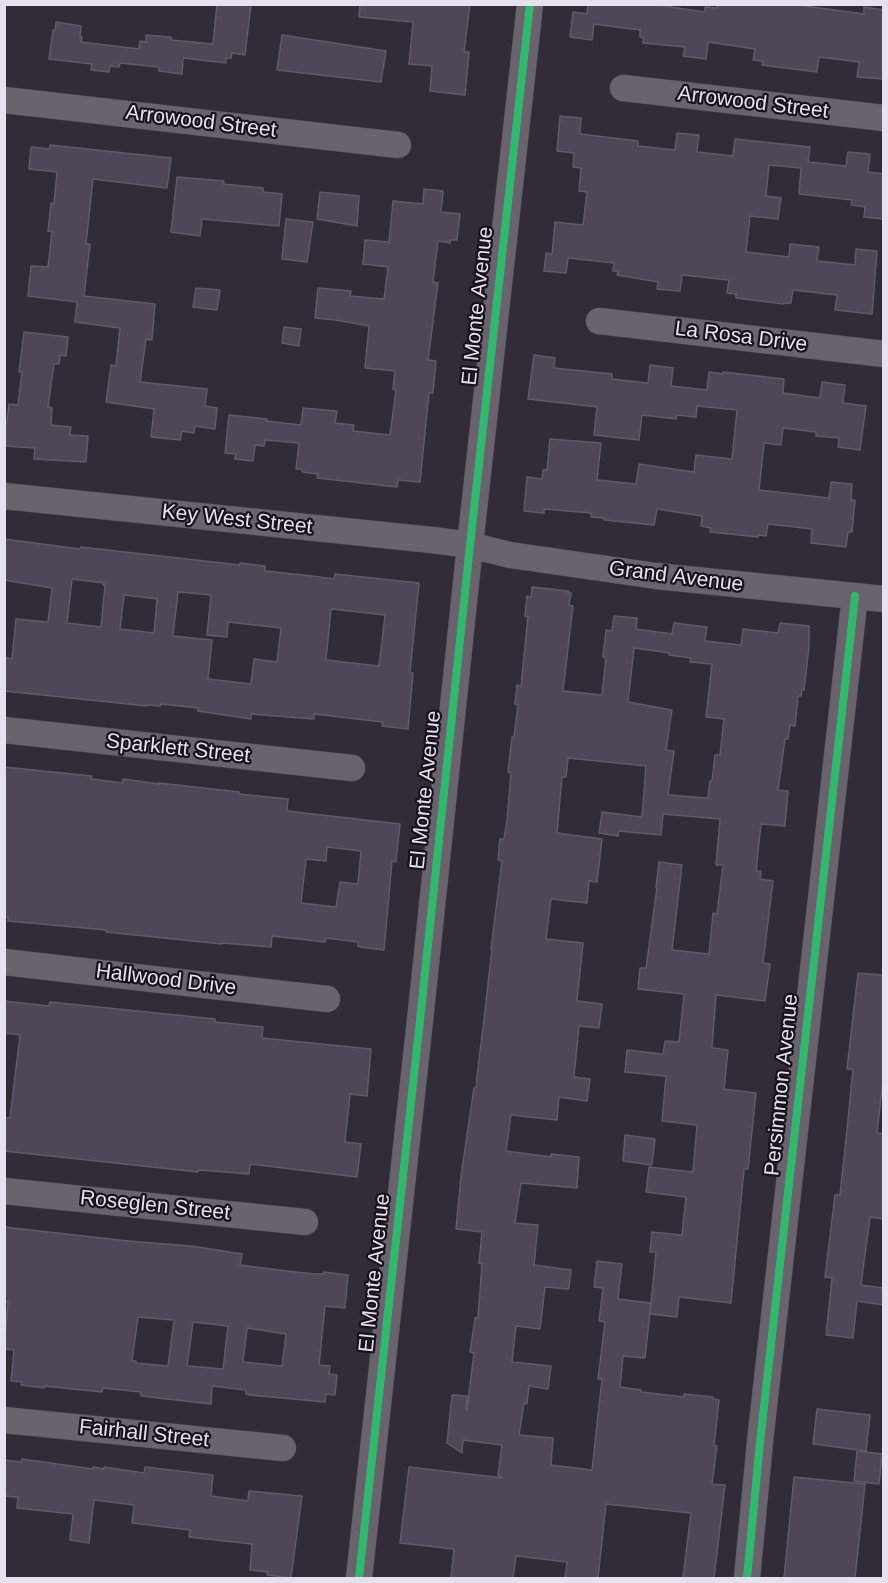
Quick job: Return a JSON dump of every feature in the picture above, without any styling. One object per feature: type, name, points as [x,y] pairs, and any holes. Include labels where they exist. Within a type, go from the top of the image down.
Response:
[{"type":"street","name":"El Monte Avenue","points":[[359,1578],[530,4]]},
{"type":"street","name":"Arrowood Street","points":[[623,88],[884,118]]},
{"type":"street","name":"Arrowood Street","points":[[4,100],[398,145]]},
{"type":"street","name":"La Rosa Drive","points":[[599,321],[884,354]]},
{"type":"street","name":"Key West Street","points":[[4,496],[470,544]]},
{"type":"street","name":"Grand Avenue","points":[[470,544],[510,555],[656,576],[855,596],[883,594]]},
{"type":"street","name":"Persimmon Avenue","points":[[747,1578],[760,1442],[855,596]]},
{"type":"street","name":"Sparklett Street","points":[[4,730],[352,768]]},
{"type":"street","name":"Hallwood Drive","points":[[4,962],[327,999]]},
{"type":"street","name":"Roseglen Street","points":[[4,1191],[305,1222]]},
{"type":"street","name":"Fairhall Street","points":[[4,1420],[283,1448]]},
{"type":"building","points":[[217,4],[251,4],[245,55],[232,53],[231,58],[226,58],[226,63],[183,58],[182,74],[159,71],[159,67],[120,63],[119,67],[110,66],[109,72],[91,70],[92,64],[49,59],[56,22],[81,26],[81,42],[139,49],[140,41],[146,42],[146,35],[213,44]]},
{"type":"building","points":[[360,4],[470,4],[464,52],[469,52],[465,95],[430,91],[432,66],[409,64],[413,22],[359,17]]},
{"type":"building","points":[[588,4],[664,4],[664,6],[705,12],[705,7],[717,8],[717,4],[790,4],[864,14],[864,7],[884,10],[884,79],[857,77],[859,62],[819,57],[817,72],[762,65],[763,61],[753,60],[755,49],[708,42],[706,59],[683,56],[685,47],[643,43],[644,38],[640,37],[640,30],[594,24],[592,40],[570,37],[573,12],[587,14]]},
{"type":"building","points":[[282,35],[386,51],[381,82],[277,70]]},
{"type":"building","points":[[560,116],[581,118],[580,134],[638,141],[638,146],[675,150],[677,133],[699,135],[697,152],[733,156],[735,139],[810,147],[808,162],[846,166],[848,152],[870,154],[868,172],[884,174],[884,219],[864,217],[865,207],[851,205],[852,200],[799,194],[801,168],[769,165],[766,196],[781,198],[778,219],[750,216],[746,252],[789,257],[790,244],[819,247],[817,261],[855,265],[856,249],[877,251],[872,314],[835,310],[837,295],[793,290],[791,303],[784,304],[736,298],[736,294],[727,293],[729,280],[682,275],[680,291],[657,289],[658,282],[617,275],[618,271],[613,271],[614,263],[568,258],[566,273],[544,271],[546,253],[552,254],[555,222],[583,225],[587,192],[579,191],[581,168],[573,167],[574,153],[557,151]]},
{"type":"building","points":[[50,145],[171,158],[167,188],[93,179],[86,244],[90,244],[84,296],[155,304],[152,340],[146,339],[140,382],[207,389],[205,406],[217,408],[215,429],[195,426],[194,433],[182,431],[180,440],[151,437],[154,409],[106,402],[111,365],[116,366],[120,328],[75,322],[77,302],[28,296],[31,266],[48,267],[52,232],[48,231],[51,203],[54,204],[57,172],[29,169],[31,147],[50,149]]},
{"type":"building","points":[[177,177],[224,181],[223,184],[263,188],[263,192],[282,194],[279,226],[202,219],[200,236],[171,232]]},
{"type":"building","points":[[424,189],[443,191],[441,212],[460,214],[457,240],[450,240],[450,243],[438,241],[433,282],[438,283],[428,360],[436,361],[433,393],[429,393],[420,482],[398,480],[397,487],[317,478],[318,474],[296,469],[299,443],[265,440],[264,446],[255,445],[253,461],[235,459],[236,454],[225,453],[229,415],[301,425],[303,408],[337,411],[335,423],[354,425],[353,431],[390,435],[396,390],[393,389],[395,371],[365,368],[369,326],[315,318],[318,288],[351,291],[350,296],[384,299],[388,267],[363,264],[365,240],[389,242],[393,201],[423,204]]},
{"type":"building","points":[[320,192],[359,196],[357,226],[317,219]]},
{"type":"building","points":[[286,219],[313,222],[307,262],[282,259]]},
{"type":"building","points":[[196,288],[220,290],[217,310],[193,307]]},
{"type":"building","points":[[284,327],[301,329],[299,346],[282,343]]},
{"type":"building","points":[[24,332],[68,337],[66,356],[60,355],[59,364],[54,364],[48,407],[52,408],[51,425],[71,427],[70,435],[88,436],[86,462],[34,459],[35,448],[4,446],[9,404],[18,405]]},
{"type":"building","points":[[534,355],[555,358],[554,368],[612,374],[612,379],[648,383],[650,365],[673,368],[671,386],[707,390],[709,372],[784,379],[783,393],[820,398],[822,382],[845,385],[843,403],[866,406],[860,450],[838,447],[839,438],[816,436],[816,432],[783,428],[781,445],[764,443],[759,490],[829,498],[831,482],[852,484],[851,500],[855,500],[852,532],[848,532],[846,547],[811,543],[812,529],[768,524],[766,536],[710,532],[711,528],[701,526],[702,516],[657,509],[654,525],[604,520],[604,518],[591,517],[591,513],[544,509],[544,513],[524,511],[527,477],[542,479],[543,470],[547,470],[550,439],[601,443],[597,480],[636,484],[639,464],[694,472],[696,455],[732,459],[737,410],[697,406],[696,417],[677,415],[676,419],[642,415],[639,440],[594,435],[597,407],[528,399]]},
{"type":"building","points":[[4,539],[80,549],[81,547],[265,566],[265,571],[334,579],[335,574],[419,583],[410,672],[413,673],[408,729],[382,726],[383,722],[314,714],[314,719],[251,714],[251,719],[198,711],[198,708],[161,704],[160,706],[147,706],[4,691],[4,657],[12,659],[16,619],[48,622],[52,588],[4,580]],"holes":[[[72,579],[104,583],[101,627],[67,623]],[[178,592],[211,595],[207,635],[227,637],[228,622],[281,628],[277,662],[254,659],[251,684],[208,679],[212,640],[173,636]],[[124,595],[157,599],[154,633],[120,629]],[[331,609],[385,615],[379,666],[326,660]]]},
{"type":"building","points":[[532,587],[571,593],[569,605],[573,606],[563,691],[602,695],[606,630],[612,631],[614,616],[637,618],[636,629],[672,634],[674,623],[707,627],[705,641],[741,645],[743,629],[778,633],[780,623],[809,626],[804,690],[801,696],[798,696],[795,726],[790,725],[788,739],[785,739],[778,790],[788,791],[785,826],[761,824],[756,871],[761,871],[760,879],[773,881],[763,963],[770,964],[765,1001],[716,995],[712,1048],[728,1050],[724,1089],[756,1093],[748,1169],[744,1169],[731,1303],[679,1297],[677,1317],[650,1314],[656,1252],[650,1252],[652,1232],[682,1235],[686,1197],[646,1192],[649,1167],[693,1172],[697,1125],[662,1121],[666,1076],[625,1072],[627,1050],[663,1054],[665,1041],[679,1042],[684,994],[638,989],[640,968],[646,968],[659,862],[682,865],[672,950],[709,954],[713,913],[717,914],[723,865],[716,865],[720,819],[663,814],[661,835],[619,831],[618,836],[599,833],[602,812],[642,817],[646,766],[568,758],[566,777],[562,777],[557,833],[602,839],[597,882],[589,881],[587,903],[551,899],[546,939],[583,943],[577,1001],[602,1004],[599,1028],[579,1026],[574,1077],[590,1079],[587,1101],[559,1097],[557,1120],[511,1115],[506,1151],[551,1157],[551,1154],[579,1157],[577,1188],[521,1183],[515,1223],[538,1225],[534,1265],[571,1270],[569,1289],[545,1287],[540,1329],[516,1326],[512,1362],[551,1366],[548,1389],[529,1386],[519,1435],[553,1438],[551,1465],[592,1470],[602,1379],[598,1379],[605,1322],[599,1321],[603,1288],[594,1287],[597,1261],[622,1264],[618,1299],[651,1303],[645,1358],[623,1356],[620,1387],[641,1390],[641,1392],[684,1397],[684,1394],[713,1397],[719,1400],[714,1446],[717,1446],[712,1484],[725,1485],[714,1578],[683,1578],[691,1513],[606,1504],[598,1578],[565,1578],[567,1562],[516,1556],[513,1578],[451,1578],[454,1549],[400,1543],[409,1467],[503,1478],[498,1475],[502,1445],[463,1440],[462,1453],[447,1443],[452,1395],[467,1396],[467,1410],[474,1353],[470,1352],[475,1318],[478,1318],[482,1232],[456,1229],[461,1176],[474,1088],[476,1088],[502,861],[498,860],[500,839],[504,839],[507,820],[511,773],[508,772],[518,705],[515,704],[517,685],[521,686],[528,617],[525,616],[527,596],[531,597]],"holes":[[[634,648],[670,653],[669,655],[691,658],[690,662],[712,664],[706,717],[724,719],[720,755],[715,755],[708,798],[668,795],[674,751],[666,750],[672,710],[628,702]]]},
{"type":"building","points":[[4,767],[92,776],[91,779],[123,783],[123,779],[288,799],[287,811],[400,824],[396,862],[392,861],[384,950],[361,947],[358,946],[358,942],[326,938],[325,942],[272,936],[271,947],[222,944],[8,921],[8,917],[4,917]],"holes":[[[327,847],[361,851],[358,884],[340,882],[336,907],[301,903],[306,859],[326,861]]]},
{"type":"building","points":[[858,973],[884,975],[884,1070],[877,1133],[884,1134],[884,1219],[870,1217],[861,1285],[884,1288],[884,1305],[857,1301],[853,1338],[826,1335],[832,1278],[825,1277],[835,1195],[840,1195],[853,1069],[847,1069]]},
{"type":"building","points":[[4,1001],[49,1006],[50,1002],[215,1019],[215,1022],[263,1027],[262,1038],[371,1049],[367,1096],[350,1094],[345,1142],[361,1144],[357,1177],[250,1164],[249,1174],[199,1170],[198,1172],[4,1151],[4,1118],[10,1118],[20,1035],[4,1033]]},
{"type":"building","points":[[625,1135],[655,1139],[652,1165],[623,1161]]},
{"type":"building","points":[[4,1227],[191,1246],[242,1254],[240,1265],[314,1274],[324,1274],[324,1272],[348,1275],[345,1308],[325,1306],[319,1365],[330,1366],[329,1374],[337,1375],[335,1395],[326,1394],[325,1402],[249,1395],[246,1394],[246,1390],[212,1386],[211,1404],[141,1396],[141,1392],[103,1388],[102,1392],[21,1385],[22,1382],[11,1381],[14,1350],[4,1349],[8,1302],[4,1302]],"holes":[[[138,1317],[174,1320],[168,1366],[132,1361]],[[193,1322],[228,1326],[223,1369],[187,1366]],[[247,1328],[286,1334],[282,1366],[243,1362]]]},
{"type":"building","points":[[817,1409],[870,1415],[866,1451],[813,1444]]},
{"type":"building","points":[[857,1451],[882,1454],[879,1484],[854,1481]]},
{"type":"building","points":[[22,1459],[93,1469],[93,1467],[104,1469],[104,1467],[144,1473],[145,1467],[213,1475],[211,1496],[248,1501],[249,1491],[302,1496],[291,1578],[250,1570],[252,1544],[189,1537],[190,1530],[132,1523],[134,1505],[94,1500],[89,1543],[70,1540],[73,1514],[17,1508],[18,1497],[4,1496],[4,1460],[22,1462]]},
{"type":"building","points":[[794,1477],[865,1484],[855,1578],[784,1578]]},
{"type":"cycle path","points":[[359,1578],[530,4]]},
{"type":"cycle path","points":[[747,1578],[760,1442],[855,596]]}]
